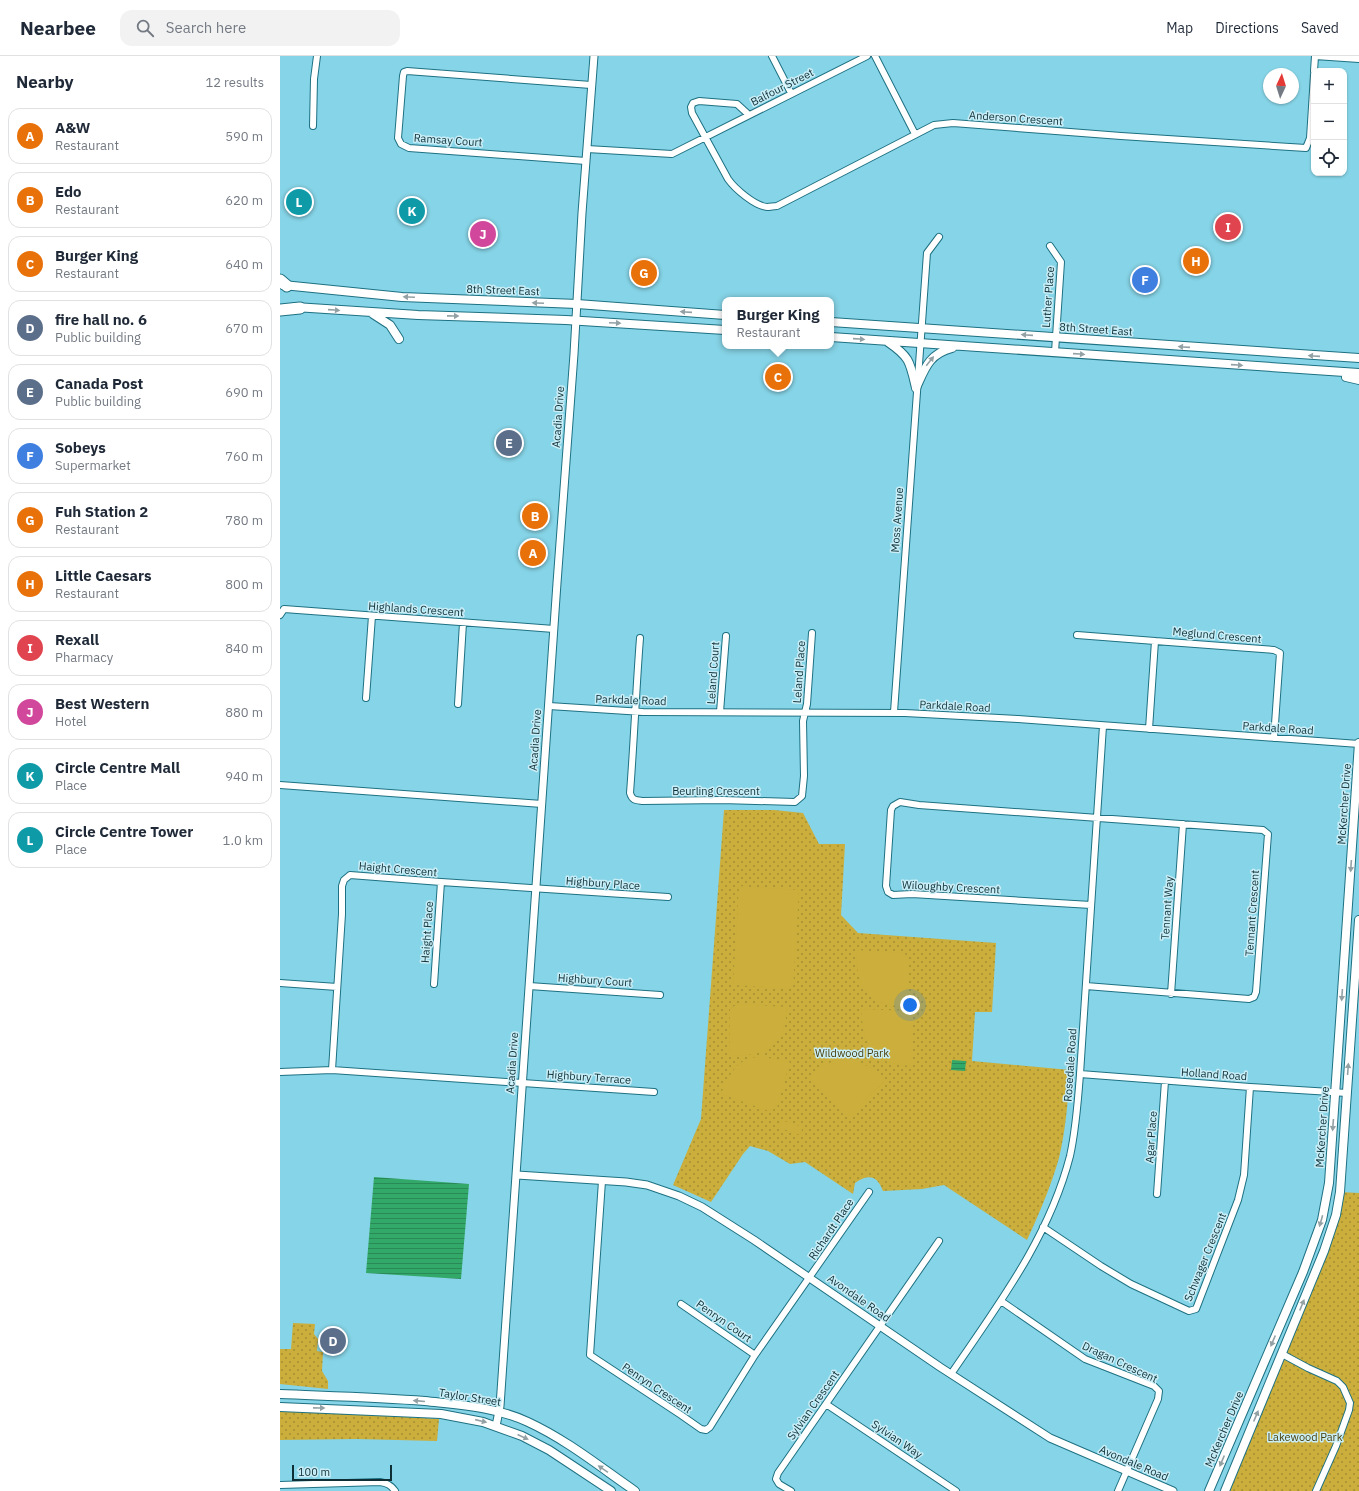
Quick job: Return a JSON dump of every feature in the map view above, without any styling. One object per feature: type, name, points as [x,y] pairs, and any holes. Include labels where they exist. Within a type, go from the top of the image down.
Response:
[{"type":"highway","points":[[280,310],[300,308]]},
{"type":"main road","name":"8th Street East","points":[[282,283],[402,297],[577,304],[722,315]]},
{"type":"main road","points":[[280,305],[300,308],[368,312],[576,320],[722,330]]},
{"type":"main road","points":[[368,312],[390,324],[399,339]]},
{"type":"main road","name":"8th Street East","points":[[834,322],[1357,358]]},
{"type":"main road","points":[[834,337],[1359,374]]},
{"type":"main road","points":[[887,342],[902,352],[907,359],[912,369],[916,388]]},
{"type":"main road","points":[[916,388],[924,369],[932,357],[944,350],[956,346]]},
{"type":"main road","points":[[1324,371],[1359,380]]},
{"type":"main road","name":"McKercher Drive","points":[[1209,1491],[1303,1272],[1322,1220],[1329,1182],[1359,744]]},
{"type":"main road","name":"McKercher Drive","points":[[1225,1491],[1324,1251],[1336,1215],[1340,1192],[1357,971],[1359,920]]},
{"type":"main road","name":"Taylor Street","points":[[280,1394],[458,1404],[499,1412],[527,1422],[556,1437],[635,1491]]},
{"type":"main road","name":"Taylor Street","points":[[280,1407],[441,1414],[483,1422],[522,1436],[549,1450],[611,1491]]},
{"type":"street","points":[[313,126],[314,79],[317,56]]},
{"type":"street","name":"Acadia Drive","points":[[496,1426],[499,1412],[516,1175],[594,56]]},
{"type":"street","points":[[772,56],[791,93]]},
{"type":"street","name":"Balfour Street","points":[[587,149],[672,154],[867,56]]},
{"type":"street","points":[[875,56],[915,134]]},
{"type":"street","points":[[1314,68],[1315,56],[1359,59]]},
{"type":"street","name":"Ramsay Court","points":[[586,160],[409,148],[401,144],[398,138],[403,76],[404,72],[407,71],[591,85]]},
{"type":"street","name":"Balfour Street","points":[[706,138],[692,113],[691,107],[696,101],[737,104],[749,115]]},
{"type":"street","name":"Anderson Crescent","points":[[706,138],[733,186],[757,203],[767,207],[777,206],[934,125],[952,123],[1306,148],[1310,138],[1312,104]]},
{"type":"street","name":"Moss Avenue","points":[[894,712],[916,388],[927,253],[940,237]]},
{"type":"street","name":"Luther Place","points":[[1050,246],[1061,262],[1055,352]]},
{"type":"street","name":"Highlands Crescent","points":[[280,615],[284,610],[554,629]]},
{"type":"street","points":[[366,698],[372,616]]},
{"type":"street","points":[[458,704],[463,623]]},
{"type":"street","name":"Leland Place","points":[[805,712],[807,704],[812,633]]},
{"type":"street","points":[[1077,635],[1155,641],[1149,729]]},
{"type":"street","name":"Leland Court","points":[[720,712],[726,636]]},
{"type":"street","points":[[635,712],[640,638]]},
{"type":"street","name":"Meglund Crescent","points":[[1155,641],[1274,650],[1280,653],[1274,738]]},
{"type":"street","name":"Parkdale Road","points":[[549,706],[635,712],[894,712],[1359,744]]},
{"type":"street","name":"Beurling Crescent","points":[[635,712],[636,721],[630,793],[634,800],[795,802],[802,796],[804,776],[805,712]]},
{"type":"street","name":"Rosedale Road","points":[[951,1374],[1001,1301],[1026,1261],[1044,1227],[1070,1156],[1076,1121],[1080,1074],[1103,726]]},
{"type":"street","points":[[280,785],[542,804]]},
{"type":"street","name":"Wiloughby Crescent","points":[[1090,905],[912,894],[892,895],[888,892],[886,886],[891,810],[893,806],[900,802],[919,805],[1097,817]]},
{"type":"street","name":"Tennant Crescent","points":[[1086,986],[1170,994],[1248,999],[1254,997],[1256,992],[1268,838],[1268,834],[1263,830],[1097,817]]},
{"type":"street","name":"Tennant Way","points":[[1170,994],[1182,824]]},
{"type":"street","name":"Haight Crescent","points":[[332,1070],[342,914],[342,886],[347,876],[536,888]]},
{"type":"street","name":"Haight Place","points":[[434,984],[441,882]]},
{"type":"street","name":"Highbury Place","points":[[536,888],[668,897]]},
{"type":"street","points":[[280,983],[337,987]]},
{"type":"street","name":"Highbury Court","points":[[529,986],[660,995]]},
{"type":"street","points":[[280,1072],[332,1070],[522,1082]]},
{"type":"street","name":"Holland Road","points":[[1080,1074],[1347,1093]]},
{"type":"street","name":"Agar Place","points":[[1157,1194],[1165,1081]]},
{"type":"street","name":"Highbury Terrace","points":[[522,1082],[654,1092]]},
{"type":"street","name":"Schwager Crescent","points":[[1044,1227],[1101,1266],[1131,1284],[1189,1311],[1196,1309],[1238,1200],[1244,1175],[1250,1087]]},
{"type":"street","name":"Avondale Road","points":[[516,1175],[626,1182],[647,1185],[679,1196],[713,1214],[996,1404],[1050,1438],[1172,1491]]},
{"type":"street","name":"Penryn Crescent","points":[[602,1181],[590,1355],[681,1414],[701,1429],[706,1430],[710,1427],[755,1355],[810,1278]]},
{"type":"street","name":"Richardt Place","points":[[810,1278],[869,1192]]},
{"type":"street","name":"Sylvian Crescent","points":[[791,1491],[779,1484],[776,1476],[939,1241]]},
{"type":"street","name":"Dragan Crescent","points":[[1001,1301],[1085,1359],[1154,1386],[1159,1391],[1158,1398],[1126,1472]]},
{"type":"street","name":"Penryn Court","points":[[681,1304],[755,1355]]},
{"type":"street","points":[[1282,1354],[1337,1381],[1343,1386],[1350,1403],[1336,1446],[1316,1491]]},
{"type":"street","name":"Sylvian Way","points":[[826,1404],[956,1491]]},
{"type":"street","points":[[1118,1491],[1126,1472]]},
{"type":"street","points":[[280,1485],[380,1482],[392,1486],[395,1491]]},
{"type":"green space","name":"Wildwood Park","points":[[724,810],[774,810],[803,813],[819,844],[845,844],[841,915],[858,933],[996,943],[992,1012],[975,1012],[972,1061],[1070,1070],[1065,1125],[1059,1158],[1044,1200],[1027,1240],[944,1185],[922,1189],[883,1191],[875,1179],[868,1177],[855,1183],[853,1194],[805,1162],[790,1164],[768,1151],[750,1146],[711,1202],[673,1185],[701,1119]]},
{"type":"green space","points":[[739,886],[799,890],[793,989],[733,985]]},
{"type":"green space","points":[[856,950],[904,953],[909,958],[907,1007],[881,1003],[866,992],[858,975]]},
{"type":"green space","points":[[737,1004],[787,1007],[782,1032],[778,1041],[772,1047],[754,1054],[729,1056],[730,1009]]},
{"type":"green space","points":[[861,1009],[909,1011],[913,1015],[913,1066],[899,1065],[888,1062],[872,1051],[864,1034]]},
{"type":"green space","points":[[763,1057],[790,1062],[777,1108],[769,1111],[721,1094],[728,1078],[740,1063],[750,1058]]},
{"type":"green space","points":[[840,1058],[847,1058],[864,1064],[885,1080],[851,1115],[843,1114],[809,1077],[818,1068]]},
{"type":"green space","points":[[781,1120],[803,1127],[800,1135],[778,1127]]},
{"type":"green space","name":"Lakewood Park","points":[[1340,1192],[1359,1193],[1359,1491],[1225,1491],[1324,1251]]},
{"type":"green space","points":[[293,1323],[315,1324],[314,1334],[318,1339],[317,1351],[323,1352],[322,1371],[328,1381],[328,1389],[280,1384],[280,1349],[291,1349]]},
{"type":"green space","points":[[280,1411],[439,1419],[437,1441],[356,1439],[280,1440]]},
{"type":"shaded area","points":[[952,1060],[966,1061],[965,1071],[951,1070]]},
{"type":"shaded area","points":[[374,1177],[469,1184],[461,1279],[366,1273]]},
{"type":"place","name":"Circle Centre Tower","points":[[299,202]]},
{"type":"place","name":"Circle Centre Mall","points":[[412,211]]},
{"type":"place","name":"Rexall","points":[[1228,227]]},
{"type":"place","name":"Best Western","points":[[483,234]]},
{"type":"place","name":"Little Caesars","points":[[1196,261]]},
{"type":"place","name":"Fuh Station 2","points":[[644,273]]},
{"type":"place","name":"Sobeys","points":[[1145,280]]},
{"type":"place","name":"Burger King","points":[[778,377]]},
{"type":"place","name":"Canada Post","points":[[509,443]]},
{"type":"place","name":"Edo","points":[[535,516]]},
{"type":"place","name":"A&W","points":[[533,553]]},
{"type":"place","name":"fire hall no. 6","points":[[333,1341]]}]
